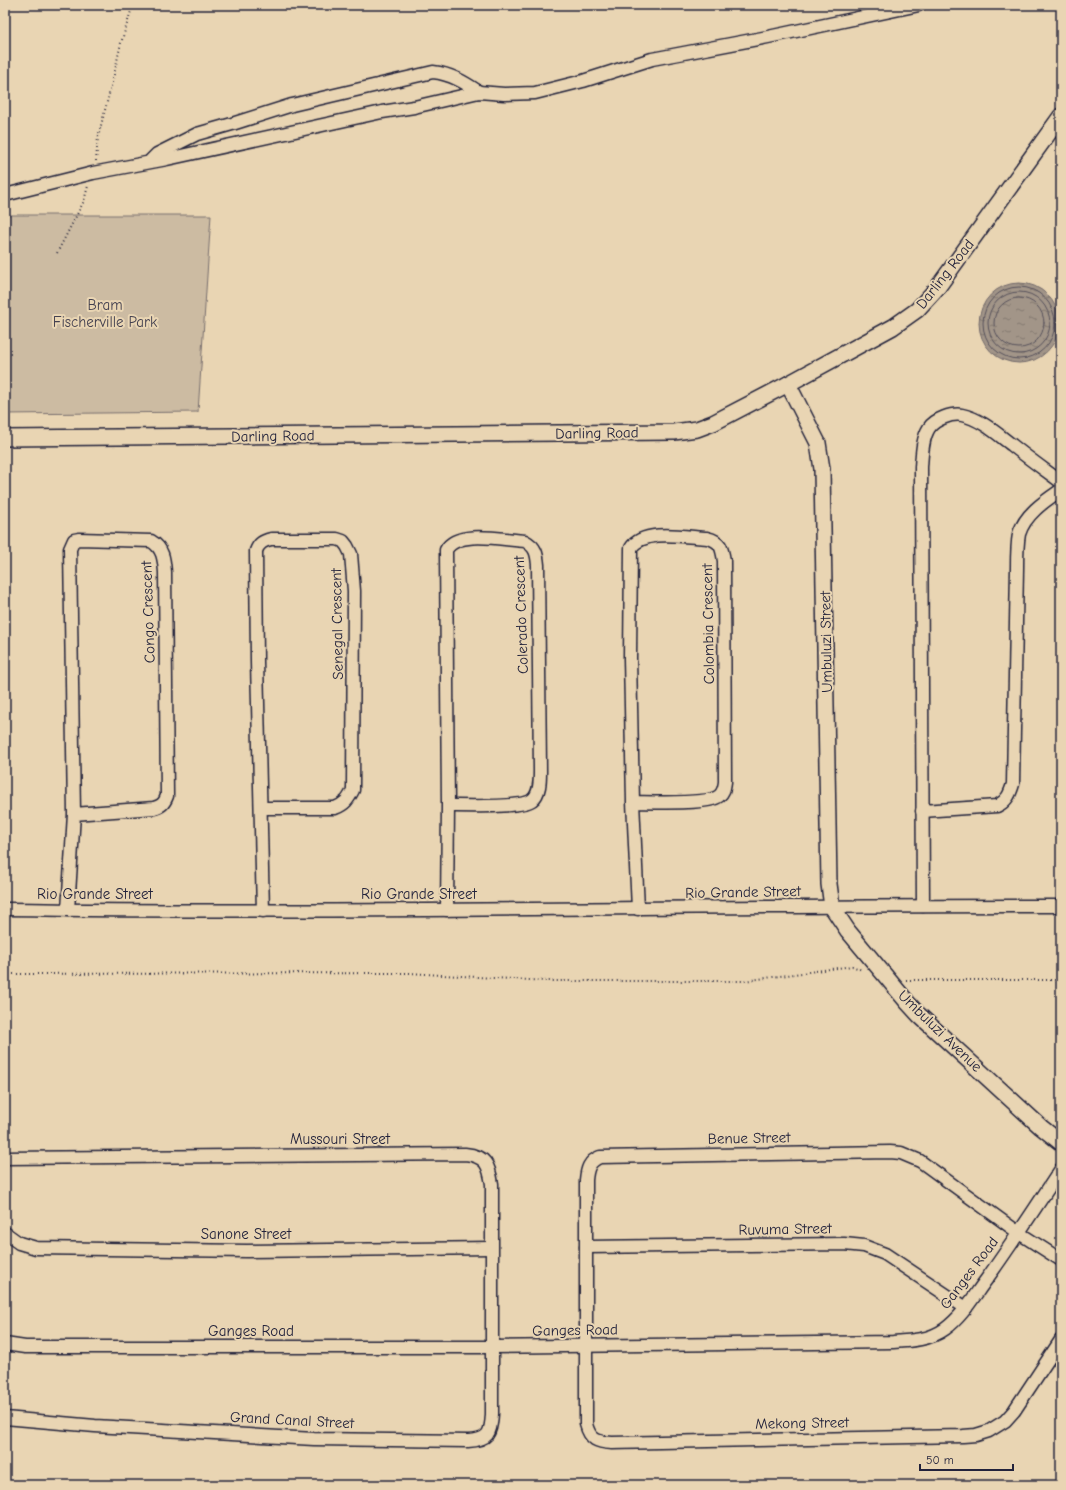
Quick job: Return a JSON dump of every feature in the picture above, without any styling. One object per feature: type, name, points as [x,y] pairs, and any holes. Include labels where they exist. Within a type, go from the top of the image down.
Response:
[{"type":"street","points":[[5,195],[93,173],[382,112],[414,107],[479,92],[504,94],[535,93],[583,81],[652,59],[768,37],[919,5]]},
{"type":"street","points":[[148,162],[157,154],[197,134],[292,105],[433,72],[442,73],[460,79],[479,92]]},
{"type":"street","name":"Darling Road","points":[[5,438],[674,432],[697,429],[713,423],[788,384],[893,327],[917,310],[938,287],[1061,116]]},
{"type":"street","name":"Umbuluzi Street","points":[[788,384],[818,443],[822,469],[829,884],[832,907]]},
{"type":"street","points":[[923,906],[921,467],[924,442],[929,428],[938,420],[948,416],[961,415],[974,419],[990,429],[1061,482]]},
{"type":"street","points":[[922,811],[997,806],[1004,803],[1009,795],[1013,784],[1019,534],[1026,520],[1035,510],[1061,490]]},
{"type":"street","name":"Colombia Crescent","points":[[633,802],[704,802],[718,797],[724,790],[724,561],[720,545],[713,539],[655,535],[642,538],[635,542],[631,548],[630,658],[633,802],[638,909]]},
{"type":"street","name":"Colerado Crescent","points":[[447,910],[448,806],[446,550],[453,542],[472,537],[525,541],[535,550],[538,565],[540,771],[538,792],[533,800],[521,805],[448,806]]},
{"type":"street","name":"Congo Crescent","points":[[68,910],[74,814],[70,549],[74,540],[79,538],[151,541],[157,544],[164,556],[167,796],[165,802],[161,806],[154,808],[74,814]]},
{"type":"street","name":"Senegal Crescent","points":[[261,808],[335,808],[344,805],[349,799],[353,790],[354,591],[351,554],[343,542],[337,539],[264,540],[258,545],[256,551],[263,911]]},
{"type":"street","name":"Rio Grande Street","points":[[5,909],[263,911],[1061,906]]},
{"type":"street","name":"Umbuluzi Avenue","points":[[832,907],[848,932],[919,1015],[1027,1114],[1061,1143]]},
{"type":"street","name":"Benue Street","points":[[586,1345],[586,1173],[596,1158],[607,1156],[901,1153],[920,1161],[1019,1233],[1061,1260]]},
{"type":"street","name":"Mussouri Street","points":[[5,1158],[479,1156],[485,1161],[491,1174],[491,1347]]},
{"type":"street","name":"Ganges Road","points":[[5,1344],[25,1347],[491,1347],[907,1341],[923,1339],[935,1335],[946,1328],[966,1308],[1019,1233],[1061,1169]]},
{"type":"street","name":"Sanone Street","points":[[5,1233],[18,1243],[36,1248],[247,1251],[491,1248]]},
{"type":"street","name":"Ruvuma Street","points":[[586,1247],[844,1244],[864,1246],[884,1254],[966,1308]]},
{"type":"street","name":"Mekong Street","points":[[586,1345],[586,1415],[588,1431],[591,1437],[597,1441],[612,1443],[976,1435],[997,1427],[1014,1411],[1061,1340]]},
{"type":"street","name":"Grand Canal Street","points":[[5,1418],[94,1426],[314,1438],[476,1441],[488,1436],[492,1422],[491,1347]]},
{"type":"path","points":[[57,253],[84,201],[93,173],[98,137],[121,43],[133,5]]},
{"type":"path","points":[[5,974],[408,973],[547,981],[744,981],[852,966],[867,972]]},
{"type":"path","points":[[889,980],[1061,980]]},
{"type":"green space","name":"Bram Fischerville Park","points":[[5,215],[211,215],[198,412],[5,414]]},
{"type":"water","points":[[1019,283],[1034,286],[1047,295],[1056,308],[1059,323],[1056,338],[1047,351],[1034,360],[1019,363],[1004,360],[991,351],[982,338],[979,323],[982,308],[991,295],[1004,286]]}]
